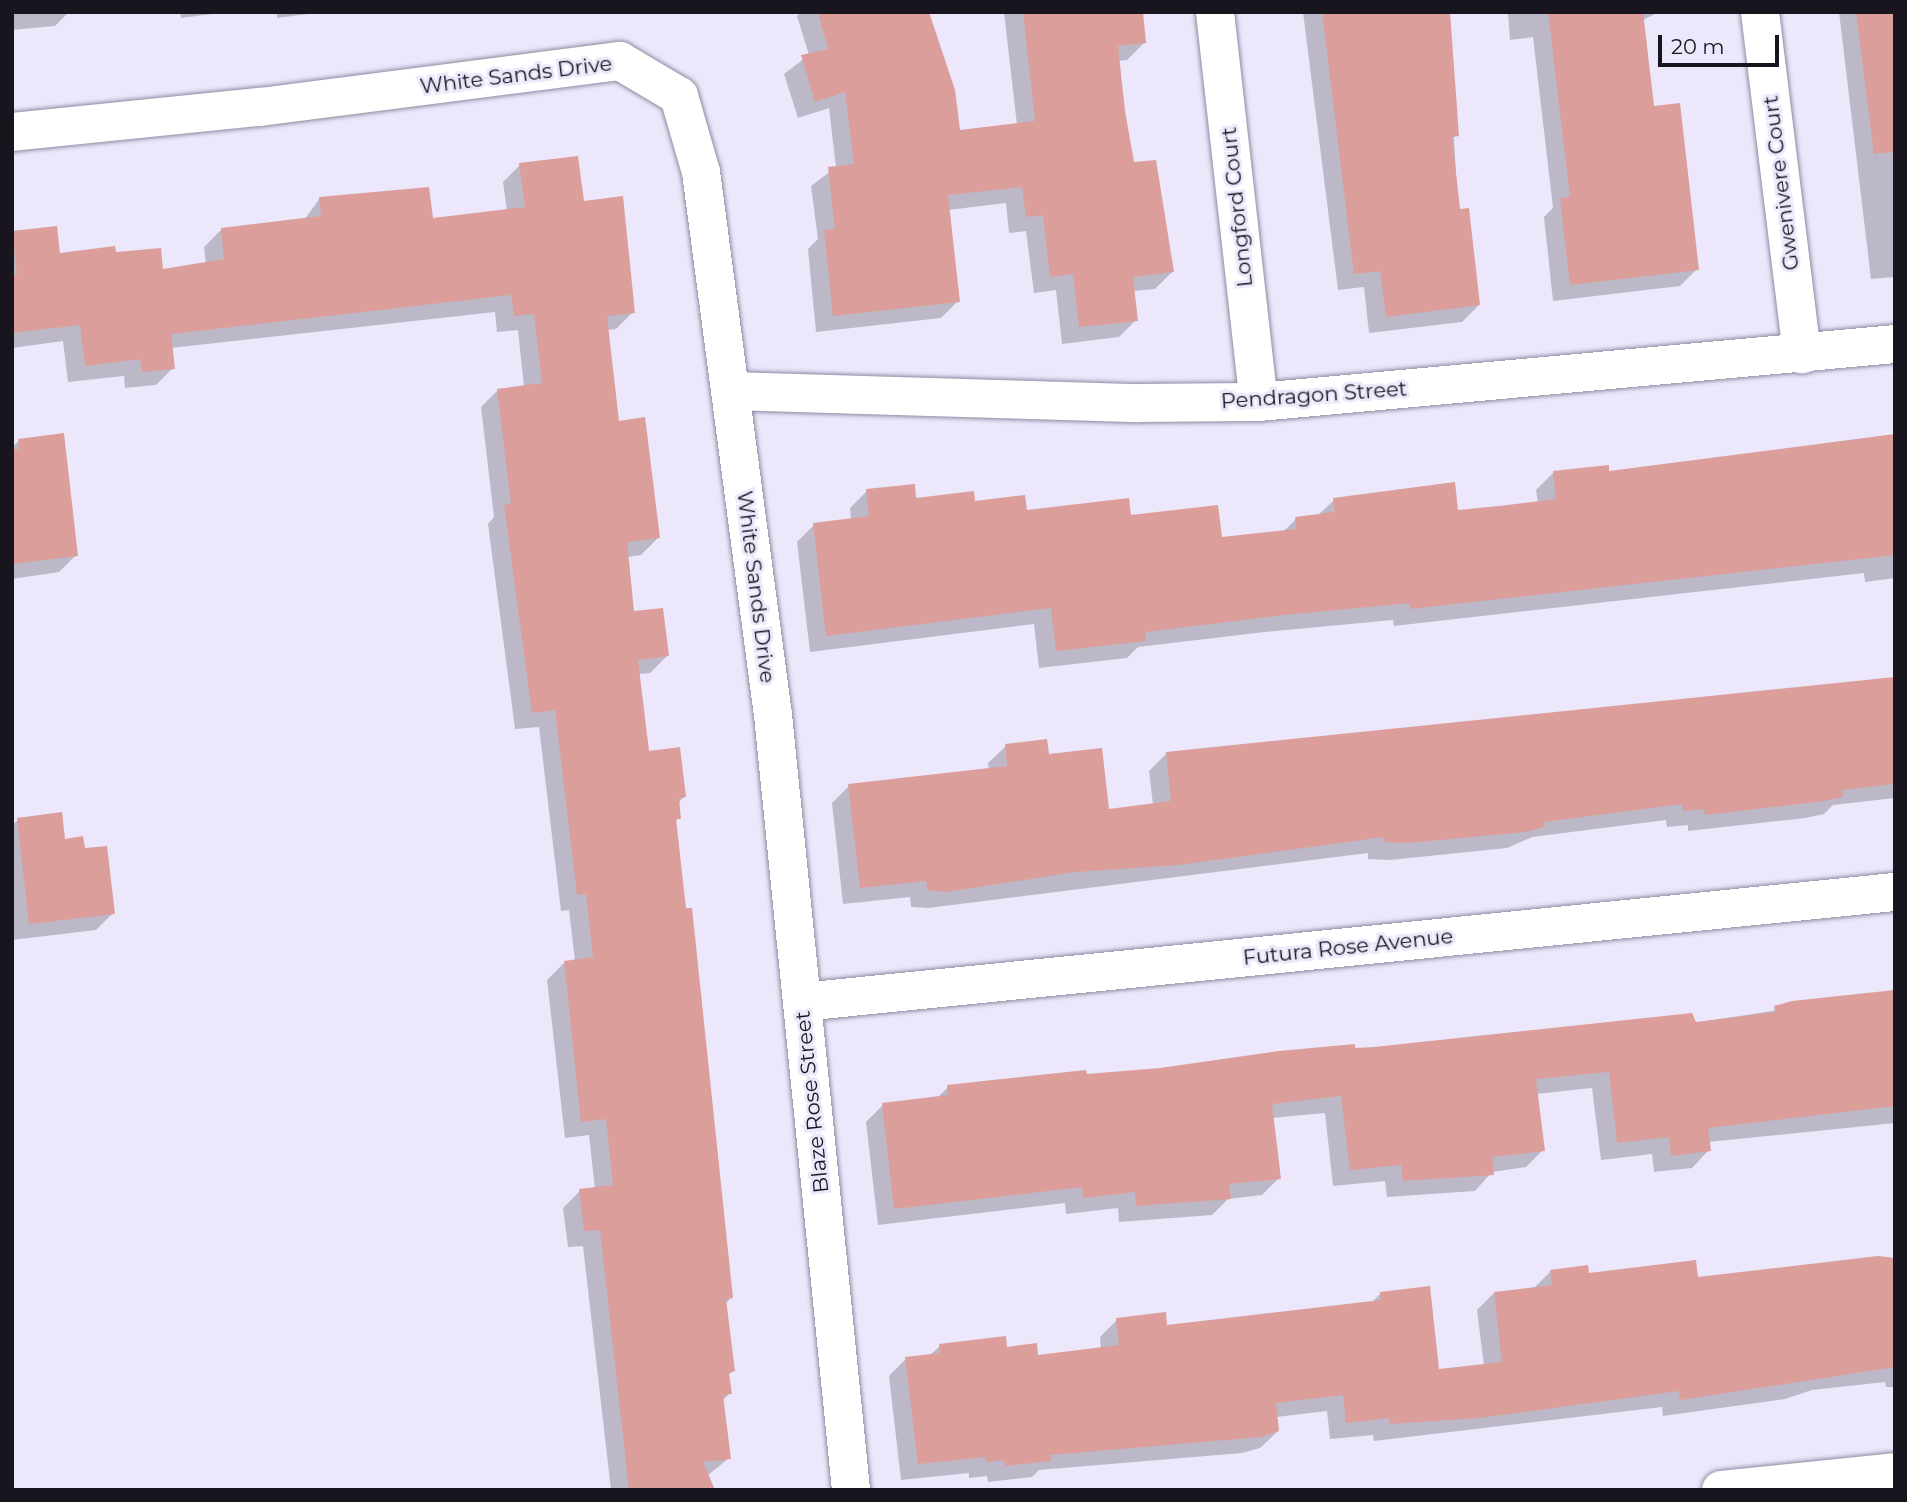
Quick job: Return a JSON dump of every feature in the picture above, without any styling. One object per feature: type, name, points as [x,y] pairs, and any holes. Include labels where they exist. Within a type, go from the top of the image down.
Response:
[{"type":"street","name":"Longford Court","points":[[1215,12],[1259,402]]},
{"type":"street","name":"Gwenivere Court","points":[[1760,12],[1802,354]]},
{"type":"street","name":"White Sands Drive","points":[[12,132],[260,107],[620,61],[679,96],[701,172],[773,715]]},
{"type":"street","name":"Pendragon Street","points":[[730,391],[1139,403],[1259,402],[1895,344]]},
{"type":"street","name":"Blaze Rose Street","points":[[773,715],[851,1490]]},
{"type":"street","name":"Futura Rose Avenue","points":[[802,1002],[1895,892]]},
{"type":"street","points":[[1734,1489],[1895,1472]]},
{"type":"building","points":[[818,12],[929,12],[955,90],[960,130],[1035,121],[1023,12],[1143,12],[1146,43],[1118,46],[1125,111],[1134,162],[1156,160],[1174,272],[1133,277],[1138,321],[1079,327],[1073,274],[1050,277],[1043,215],[1026,217],[1022,187],[948,195],[960,302],[833,316],[824,230],[835,229],[828,167],[854,164],[845,92],[815,102],[801,55],[828,49]]},
{"type":"building","points":[[1322,12],[1450,12],[1459,136],[1452,137],[1460,209],[1469,208],[1480,305],[1386,317],[1380,271],[1354,274]]},
{"type":"building","points":[[1548,12],[1643,12],[1654,106],[1680,103],[1699,270],[1570,285],[1560,198],[1570,197]]},
{"type":"building","points":[[1856,12],[1895,12],[1895,152],[1874,154]]},
{"type":"building","points":[[578,156],[584,201],[623,196],[635,313],[607,316],[619,421],[645,417],[660,538],[627,542],[634,611],[663,608],[669,656],[638,660],[649,751],[680,747],[686,797],[679,798],[681,819],[676,819],[686,908],[692,908],[733,1298],[726,1299],[735,1371],[729,1373],[732,1394],[723,1395],[731,1459],[703,1462],[715,1490],[629,1490],[600,1230],[584,1231],[579,1189],[613,1185],[606,1119],[581,1122],[564,961],[593,957],[586,894],[577,895],[555,710],[532,713],[504,505],[511,504],[497,389],[542,383],[534,314],[514,316],[511,295],[171,334],[175,369],[142,372],[140,359],[85,366],[80,325],[12,333],[12,275],[17,274],[12,231],[57,226],[60,253],[115,246],[116,252],[161,248],[163,269],[224,259],[221,228],[321,216],[319,197],[429,187],[433,218],[525,207],[519,163]]},
{"type":"building","points":[[64,433],[78,556],[12,564],[12,450],[19,449],[18,439]]},
{"type":"building","points":[[1895,434],[1895,555],[1410,609],[1410,603],[1284,615],[1145,632],[1146,641],[1056,651],[1051,608],[826,636],[813,523],[869,516],[866,489],[915,484],[916,498],[974,491],[975,501],[1025,495],[1027,510],[1129,498],[1131,515],[1218,505],[1222,537],[1296,529],[1295,517],[1335,512],[1333,498],[1455,482],[1458,510],[1499,506],[1556,499],[1553,471],[1609,465],[1609,471]]},
{"type":"building","points":[[1895,677],[1895,784],[1842,790],[1843,797],[1824,801],[1705,815],[1704,809],[1683,811],[1682,804],[1544,822],[1545,827],[1525,832],[1408,843],[1385,842],[1384,837],[1179,865],[1075,872],[946,892],[927,890],[926,881],[860,888],[848,784],[1007,766],[1005,744],[1047,739],[1049,754],[1102,748],[1109,809],[1171,801],[1166,752]]},
{"type":"building","points":[[62,812],[65,839],[83,836],[85,848],[107,846],[115,914],[29,924],[17,818]]},
{"type":"building","points":[[1895,990],[1895,1106],[1708,1128],[1711,1151],[1671,1156],[1669,1137],[1617,1143],[1609,1072],[1536,1079],[1545,1151],[1492,1157],[1494,1175],[1403,1181],[1401,1165],[1350,1170],[1341,1096],[1272,1104],[1281,1179],[1229,1184],[1231,1199],[1136,1206],[1135,1192],[1083,1198],[1082,1187],[894,1209],[882,1103],[948,1095],[947,1085],[1086,1070],[1087,1074],[1160,1068],[1279,1051],[1355,1044],[1355,1048],[1374,1047],[1692,1013],[1696,1022],[1775,1012],[1774,1006],[1792,1001]]},
{"type":"building","points":[[1878,1256],[1895,1258],[1895,1367],[1680,1400],[1679,1391],[1479,1418],[1390,1424],[1389,1418],[1346,1423],[1343,1395],[1276,1403],[1279,1431],[1261,1437],[1050,1455],[1051,1461],[1005,1466],[1004,1460],[986,1462],[985,1457],[918,1464],[905,1357],[940,1353],[939,1344],[1006,1336],[1007,1347],[1037,1343],[1038,1355],[1119,1345],[1116,1318],[1166,1312],[1167,1325],[1381,1300],[1380,1292],[1430,1286],[1439,1369],[1502,1362],[1494,1292],[1552,1285],[1550,1270],[1588,1265],[1589,1273],[1696,1260],[1698,1277]]}]
